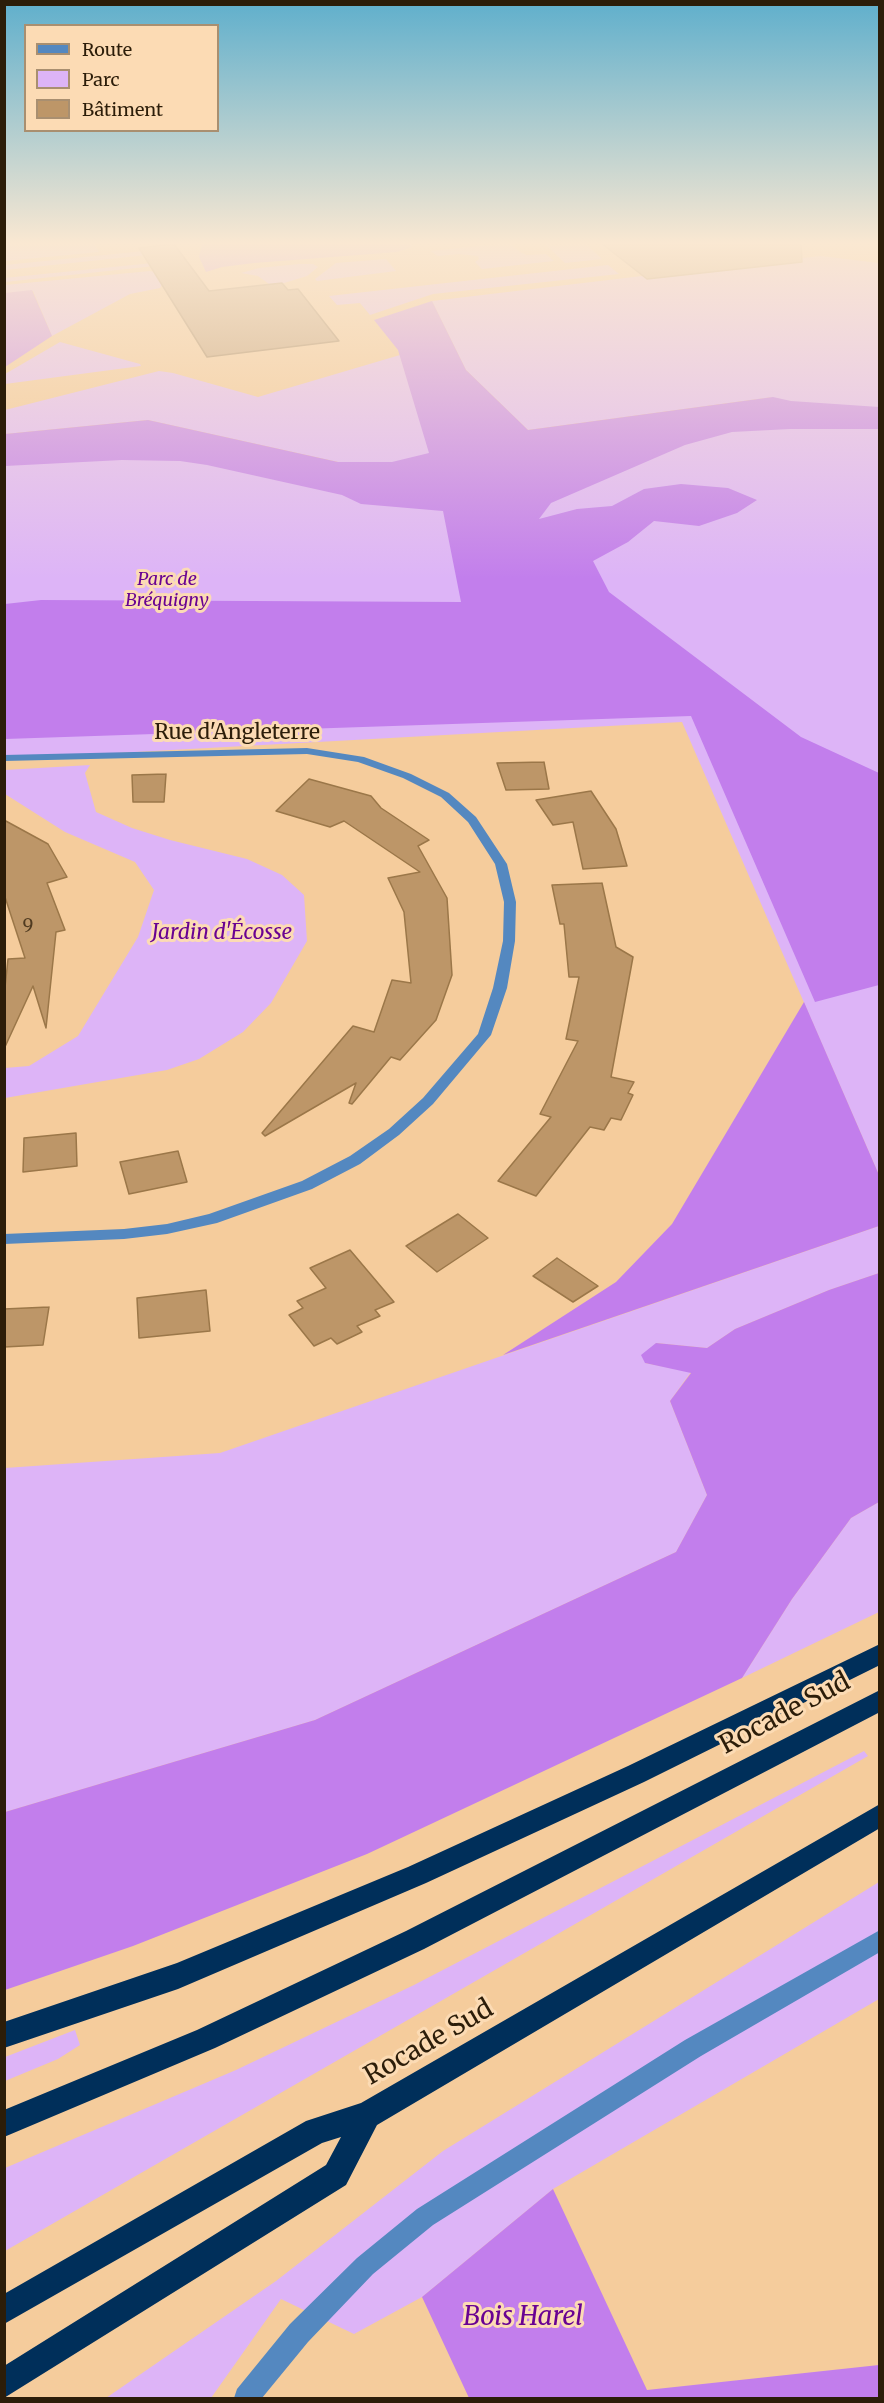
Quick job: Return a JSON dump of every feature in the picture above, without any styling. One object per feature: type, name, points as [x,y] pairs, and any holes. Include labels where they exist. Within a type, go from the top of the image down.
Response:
[{"type":"highway","points":[[4,2036],[178,1976],[417,1875],[636,1774],[879,1654]]},
{"type":"highway","name":"Rocade Sud","points":[[4,2124],[206,2039],[415,1941],[879,1700]]},
{"type":"highway","name":"Rocade Sud","points":[[4,2310],[316,2131],[368,2115],[879,1815]]},
{"type":"highway","points":[[4,2383],[336,2175],[368,2115]]},
{"type":"street","name":"Rue d'Angleterre","points":[[4,758],[307,751],[360,759],[407,776],[445,795],[472,820],[501,864],[510,902],[509,941],[500,988],[484,1035],[428,1101],[394,1132],[355,1160],[307,1185],[212,1219],[167,1229],[124,1234],[4,1239]]},
{"type":"street","points":[[246,2398],[299,2332],[365,2265],[425,2217],[693,2048],[879,1940]]},
{"type":"shaded area","points":[[5,355],[879,355],[879,398],[337,466],[5,439]]},
{"type":"green space","points":[[5,355],[23,355],[5,367]]},
{"type":"green space","points":[[37,355],[108,355],[141,366],[5,384],[5,374]]},
{"type":"green space","name":"Parc de Bréquigny","points":[[400,355],[430,453],[773,397],[528,430],[466,370],[459,355],[879,355],[879,1175],[682,722],[62,756],[5,756],[5,439],[337,466],[356,462],[338,462],[148,420],[5,434],[5,410],[159,371],[258,397]]},
{"type":"green space","points":[[400,355],[459,355],[466,370],[528,430],[773,397],[791,401],[879,407],[879,429],[790,429],[732,432],[685,445],[551,503],[539,519],[577,509],[612,506],[644,489],[681,484],[728,488],[757,500],[737,513],[699,526],[654,521],[628,542],[593,561],[609,592],[801,737],[879,773],[879,985],[815,1002],[691,716],[5,739],[5,604],[41,600],[461,602],[443,511],[361,504],[342,495],[180,461],[122,460],[5,466],[5,434],[148,420],[338,462],[392,462],[429,453]]},
{"type":"green space","name":"Jardin d'Écosse","points":[[90,765],[85,773],[96,812],[132,828],[170,840],[247,859],[282,875],[304,895],[307,941],[271,1003],[243,1032],[199,1059],[167,1070],[5,1098],[5,1068],[29,1066],[78,1036],[138,937],[154,890],[135,862],[65,832],[5,794],[5,770]]},
{"type":"green space","points":[[804,1002],[879,1175],[879,1226],[503,1355],[616,1282],[672,1224]]},
{"type":"green space","points":[[879,1226],[879,1273],[829,1290],[735,1329],[707,1348],[656,1343],[645,1363],[691,1372],[670,1401],[707,1495],[676,1552],[315,1720],[5,1812],[5,1468],[220,1453]]},
{"type":"green space","points":[[879,1273],[879,1502],[851,1518],[792,1599],[742,1678],[367,1854],[133,1946],[5,1990],[5,1812],[315,1720],[676,1552],[707,1495],[670,1401],[691,1373],[645,1363],[641,1355],[656,1343],[707,1348],[735,1329],[829,1290]]},
{"type":"green space","points":[[879,1502],[879,1612],[742,1678],[792,1599],[851,1518]]},
{"type":"green space","points":[[864,1751],[868,1756],[5,2251],[5,2168],[236,2070],[414,1985]]},
{"type":"green space","points":[[879,1882],[879,1999],[553,2189],[422,2297],[354,2334],[281,2299],[211,2398],[106,2398],[276,2281],[443,2151]]},
{"type":"green space","points":[[75,2030],[80,2045],[58,2059],[5,2081],[5,2057]]},
{"type":"green space","name":"Bois Harel","points":[[553,2189],[647,2390],[879,2365],[879,2398],[469,2398],[422,2297]]},
{"type":"building","points":[[544,762],[549,789],[506,790],[497,763]]},
{"type":"building","points":[[166,774],[164,802],[133,802],[132,775]]},
{"type":"building","points":[[309,779],[371,796],[381,808],[429,840],[418,846],[447,898],[452,975],[436,1020],[400,1060],[391,1057],[352,1104],[349,1103],[356,1083],[265,1136],[262,1133],[353,1026],[374,1032],[392,980],[411,983],[404,912],[388,878],[420,872],[344,821],[330,827],[276,811]]},
{"type":"building","points":[[591,791],[616,829],[627,866],[583,869],[573,822],[553,825],[536,800]]},
{"type":"building","points":[[4,820],[48,844],[67,877],[47,883],[65,930],[56,932],[46,1028],[33,986],[4,1049],[4,997],[8,959],[25,958],[4,894]]},
{"type":"building","points":[[602,883],[616,947],[633,957],[611,1077],[634,1082],[628,1093],[633,1095],[621,1120],[611,1118],[604,1130],[590,1127],[536,1196],[498,1181],[551,1117],[540,1114],[578,1041],[566,1039],[579,977],[569,977],[564,924],[560,924],[552,885]]},
{"type":"building","points":[[76,1133],[77,1166],[23,1172],[24,1138]]},
{"type":"building","points":[[178,1151],[187,1182],[129,1194],[120,1162]]},
{"type":"building","points":[[458,1214],[488,1238],[437,1272],[406,1246]]},
{"type":"building","points":[[350,1250],[394,1302],[375,1310],[380,1316],[357,1326],[362,1332],[337,1344],[331,1338],[314,1346],[289,1315],[303,1308],[297,1301],[326,1288],[310,1268]]},
{"type":"building","points":[[557,1258],[598,1286],[573,1302],[533,1276]]},
{"type":"building","points":[[206,1290],[210,1331],[139,1338],[137,1298]]},
{"type":"building","points":[[49,1307],[43,1345],[4,1347],[4,1309]]}]
